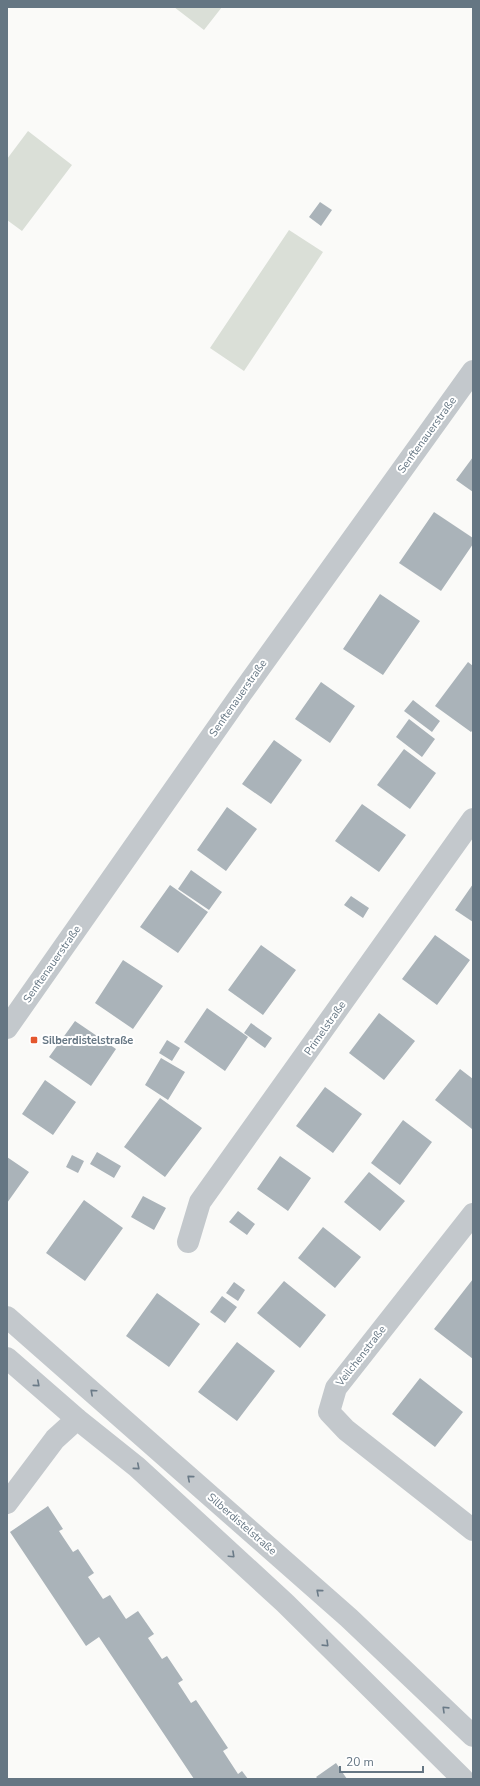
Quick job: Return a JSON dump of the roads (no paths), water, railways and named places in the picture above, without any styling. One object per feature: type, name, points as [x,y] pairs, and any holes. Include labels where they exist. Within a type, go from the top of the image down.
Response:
[{"type":"street","name":"Senftenauerstraße","points":[[7,1028],[245,688],[473,372]]},
{"type":"street","name":"Primelstraße","points":[[188,1242],[200,1202],[473,819]]},
{"type":"street","name":"Veilchenstraße","points":[[473,1214],[336,1388],[329,1412],[346,1430],[473,1530]]},
{"type":"street","name":"Silberdistelstraße","points":[[7,1317],[348,1618],[473,1736]]},
{"type":"street","points":[[7,1358],[77,1419],[138,1467],[285,1603],[463,1779]]},
{"type":"street","points":[[7,1503],[55,1439],[77,1419]]},
{"type":"place","name":"Silberdistelstraße","points":[[34,1040]]}]
